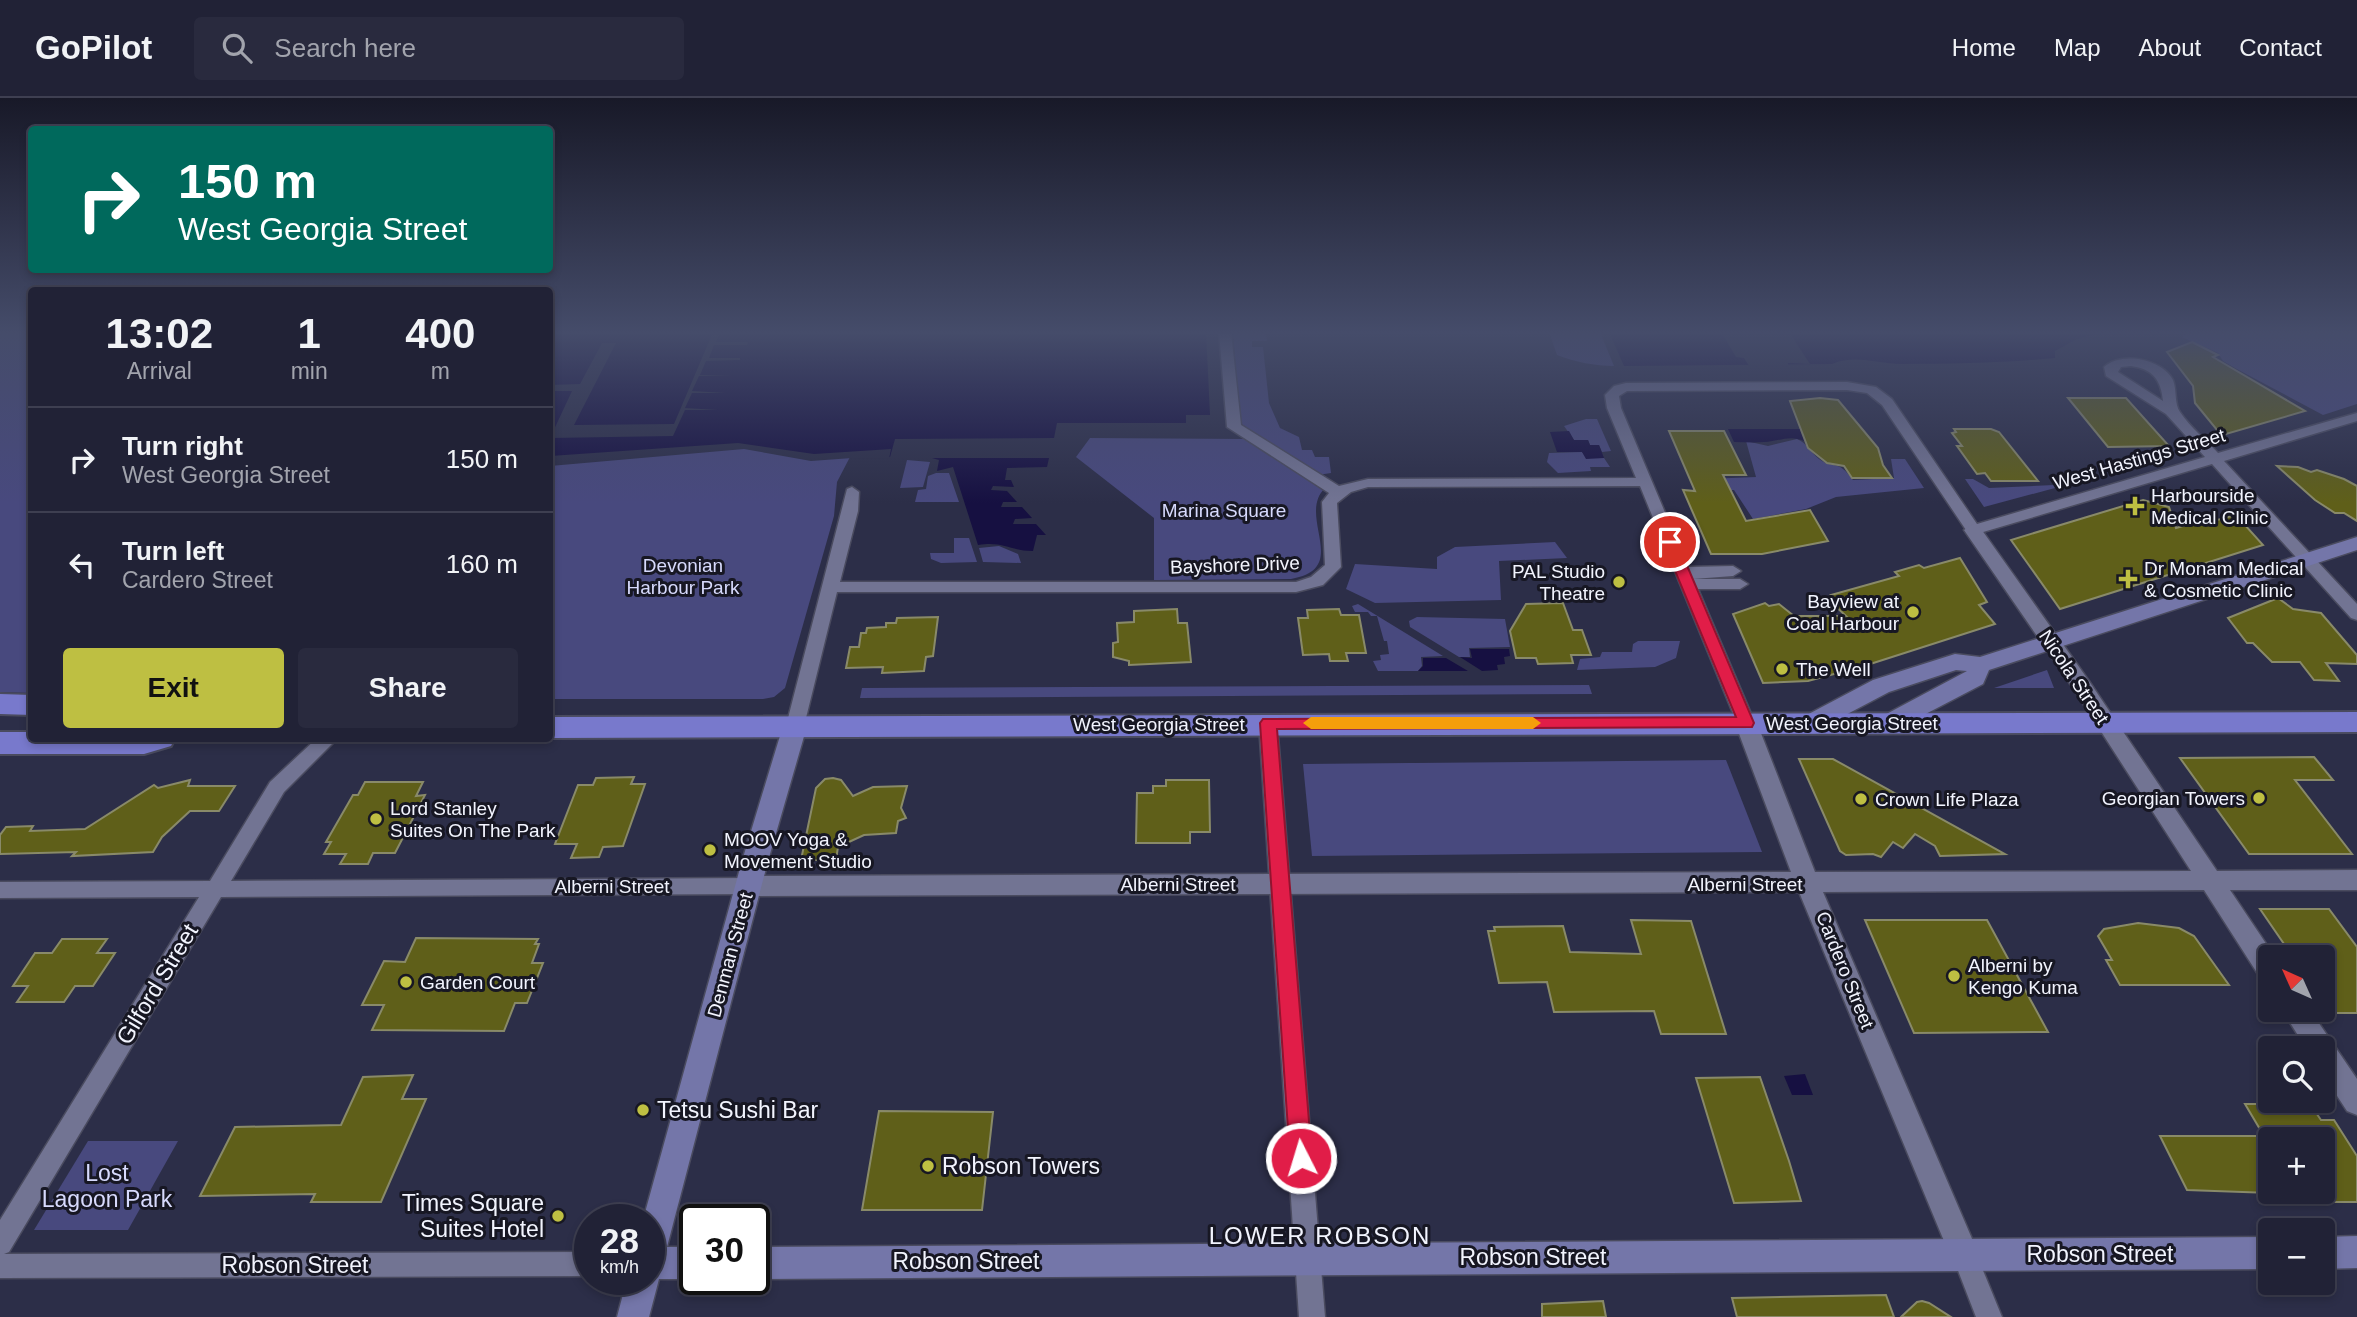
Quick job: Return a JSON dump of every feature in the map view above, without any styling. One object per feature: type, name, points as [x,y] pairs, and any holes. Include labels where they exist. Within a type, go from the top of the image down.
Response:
[{"type":"highway","points":[[0,704],[28,705]]},
{"type":"highway","points":[[0,721],[28,722]]},
{"type":"highway","name":"West Georgia Street","points":[[553,728],[1268,723],[2357,722]]},
{"type":"highway","points":[[0,743],[147,742]]},
{"type":"main road","points":[[1811,723],[1881,686],[1955,662],[1980,665],[2357,543]]},
{"type":"main road","points":[[1887,724],[1975,678],[1980,665]]},
{"type":"main road","name":"Denman Street","points":[[663,1204],[748,886],[795,726]]},
{"type":"main road","points":[[2335,1253],[2357,1252]]},
{"type":"main road","name":"Robson Street","points":[[770,1263],[2258,1253]]},
{"type":"main road","points":[[633,1317],[639,1295]]},
{"type":"street","points":[[1230,389],[1234,426],[1338,492],[1368,483],[1645,482]]},
{"type":"street","name":"Nicola Street","points":[[1615,390],[1619,389]]},
{"type":"street","name":"Nicola Street","points":[[1864,389],[1871,390],[1887,402],[2258,953]]},
{"type":"street","points":[[2133,389],[2171,411],[2357,614]]},
{"type":"street","points":[[2167,389],[2171,411]]},
{"type":"street","name":"Cardero Street","points":[[1615,390],[1612,401],[1989,1317]]},
{"type":"street","name":"West Hastings Street","points":[[1973,530],[2357,417]]},
{"type":"street","name":"Denman Street","points":[[795,726],[828,587],[850,511],[852,492]]},
{"type":"street","name":"Bayshore Drive","points":[[828,587],[1296,587],[1317,580],[1333,567],[1329,502],[1338,492]]},
{"type":"street","points":[[1684,578],[1737,577]]},
{"type":"street","points":[[1268,723],[1312,1317]]},
{"type":"street","name":"Gilford Street","points":[[0,1243],[277,787],[325,742]]},
{"type":"street","name":"Alberni Street","points":[[0,890],[2357,880]]},
{"type":"street","points":[[2335,1069],[2357,1102]]},
{"type":"street","name":"Robson Street","points":[[0,1266],[574,1264]]},
{"type":"green space","points":[[0,389],[28,389],[28,693],[0,692]]},
{"type":"green space","points":[[1237,389],[1267,389],[1269,403],[1280,428],[1299,437],[1302,450],[1312,450],[1315,457],[1329,457],[1331,473],[1318,475],[1240,423]]},
{"type":"green space","points":[[2275,389],[2357,389],[2357,404],[2323,415]]},
{"type":"green space","points":[[1586,419],[1597,419],[1611,451],[1602,452],[1599,445],[1590,445],[1588,440],[1574,440],[1564,426]]},
{"type":"green space","name":"Marina Square","points":[[1090,438],[1247,439],[1325,488],[1318,500],[1316,513],[1321,553],[1318,564],[1309,573],[1291,579],[1154,580],[1154,518],[1076,457]]},
{"type":"green space","points":[[1797,439],[1819,459],[1843,469],[1853,480],[1894,478],[1891,459],[1905,459],[1924,488],[1836,497],[1806,509],[1753,519],[1734,490],[1714,490],[1706,479],[1756,477],[1746,441],[1768,446]]},
{"type":"green space","name":"Devonian Harbour Park","points":[[744,447],[850,457],[837,482],[834,516],[785,688],[774,697],[763,699],[553,699],[553,464]]},
{"type":"green space","points":[[1582,452],[1587,458],[1604,458],[1610,467],[1590,467],[1591,471],[1558,473],[1547,462],[1549,453]]},
{"type":"green space","points":[[907,460],[930,462],[923,487],[900,488]]},
{"type":"green space","points":[[949,473],[959,502],[915,502],[918,490],[926,489],[928,476]]},
{"type":"green space","points":[[1965,479],[1973,479],[1989,488],[2054,485],[2055,488],[1984,507]]},
{"type":"green space","points":[[954,538],[969,538],[977,562],[941,563],[931,559],[930,553],[954,553]]},
{"type":"green space","points":[[1555,542],[1567,558],[1499,561],[1501,600],[1375,603],[1346,589],[1355,564],[1437,569],[1437,557],[1455,547]]},
{"type":"green space","points":[[999,546],[1018,554],[1021,563],[983,562],[979,548]]},
{"type":"green space","points":[[1358,604],[1443,656],[1421,657],[1422,666],[1418,671],[1378,671],[1373,661],[1381,660],[1380,655],[1389,654],[1387,641],[1384,641],[1377,616],[1371,616],[1368,612],[1355,612],[1352,606]]},
{"type":"green space","points":[[1417,617],[1505,619],[1510,647],[1469,648],[1470,657],[1459,657],[1410,627],[1409,621]]},
{"type":"green space","points":[[1638,641],[1680,641],[1676,658],[1655,667],[1577,670],[1580,659],[1600,657],[1602,652],[1632,652],[1633,644]]},
{"type":"green space","points":[[2047,670],[2054,688],[1994,688]]},
{"type":"green space","points":[[1589,685],[1592,694],[860,698],[862,688]]},
{"type":"green space","points":[[1726,760],[1762,852],[1312,856],[1303,764]]},
{"type":"green space","name":"Lost Lagoon Park","points":[[88,1141],[178,1141],[128,1230],[34,1230]]},
{"type":"shaded area","points":[[553,389],[1209,389],[1210,415],[1186,415],[1186,423],[1057,423],[1054,438],[895,439],[890,457],[808,457],[743,447],[553,464]]},
{"type":"shaded area","points":[[1728,429],[1800,429],[1804,441],[1788,438],[1769,442],[1734,442]]},
{"type":"shaded area","points":[[1569,431],[1574,440],[1588,440],[1590,445],[1599,445],[1604,458],[1586,459],[1582,452],[1557,452],[1550,432]]},
{"type":"shaded area","points":[[932,458],[1049,458],[1047,467],[1007,468],[1005,480],[1011,480],[1014,487],[993,486],[991,490],[1007,491],[1017,502],[1003,502],[1001,507],[1022,507],[1032,518],[1015,519],[1013,524],[1036,524],[1046,535],[1037,535],[1033,551],[995,544],[978,545],[953,467],[937,471],[939,460]]},
{"type":"shaded area","points":[[1470,649],[1509,649],[1510,656],[1504,657],[1505,664],[1497,665],[1498,670],[1482,671],[1460,657],[1472,658]]},
{"type":"shaded area","points":[[1423,658],[1446,658],[1468,671],[1418,671],[1423,666]]},
{"type":"shaded area","points":[[1805,1074],[1813,1095],[1792,1095],[1784,1076]]},
{"type":"pier","points":[[553,389],[592,389],[574,425],[674,424],[689,389],[726,393],[692,393],[685,408],[718,410],[685,410],[673,436],[553,438],[553,432],[572,391],[553,391]]},
{"type":"pier","points":[[738,443],[814,454],[891,449],[889,459],[811,461],[744,449],[553,466],[553,456]]},
{"type":"building","points":[[2193,389],[2267,389],[2305,411],[2226,434],[2217,430],[2195,403]]},
{"type":"building","points":[[1820,398],[1838,400],[1878,448],[1883,465],[1892,478],[1852,478],[1844,466],[1827,463],[1808,448],[1790,401]]},
{"type":"building","points":[[2068,398],[2126,398],[2169,446],[2108,447]]},
{"type":"building","points":[[1954,429],[1991,429],[1999,432],[2038,481],[1991,481],[1985,473],[1977,474],[1957,446],[1962,446],[1952,433],[1956,432]]},
{"type":"building","points":[[1669,431],[1724,431],[1746,475],[1723,475],[1746,521],[1810,510],[1828,541],[1762,554],[1711,554],[1683,490],[1695,491]]},
{"type":"building","points":[[2277,466],[2298,467],[2311,472],[2317,470],[2357,486],[2357,521],[2344,513],[2335,513],[2315,500]]},
{"type":"building","points":[[2143,500],[2169,507],[2176,528],[2211,518],[2217,520],[2236,515],[2263,545],[2060,609],[2011,540]]},
{"type":"building","points":[[1960,558],[1987,602],[1979,605],[1995,624],[1808,681],[1763,683],[1733,614],[1765,603],[1769,606],[1779,604],[1794,616],[1846,616],[1830,601],[1835,599],[1831,595],[1899,576],[1895,572],[1919,565],[1924,568]]},
{"type":"building","points":[[2278,598],[2293,609],[2321,613],[2357,655],[2357,664],[2326,663],[2339,681],[2314,680],[2300,662],[2272,662],[2253,643],[2247,643],[2228,618]]},
{"type":"building","points":[[1563,603],[1573,630],[1582,630],[1591,655],[1571,655],[1573,663],[1538,664],[1536,658],[1516,658],[1510,631],[1526,604]]},
{"type":"building","points":[[1177,609],[1178,623],[1187,623],[1191,662],[1129,665],[1129,661],[1113,657],[1113,643],[1118,642],[1117,623],[1134,622],[1134,611]]},
{"type":"building","points":[[1339,609],[1341,615],[1359,615],[1366,653],[1346,653],[1348,661],[1330,661],[1329,654],[1303,655],[1298,618],[1308,618],[1307,610]]},
{"type":"building","points":[[938,617],[933,656],[926,657],[924,671],[882,673],[883,667],[846,668],[850,647],[859,647],[861,633],[866,633],[867,628],[886,627],[886,623],[896,623],[897,618]]},
{"type":"building","name":"Georgian Towers","points":[[2314,757],[2333,780],[2295,780],[2352,854],[2249,854],[2180,758]]},
{"type":"building","name":"Crown Life Plaza","points":[[1799,759],[1833,759],[2005,854],[1940,856],[1935,846],[1915,834],[1903,848],[1893,842],[1881,857],[1873,854],[1846,855],[1840,851]]},
{"type":"building","points":[[634,777],[631,784],[645,784],[623,846],[603,847],[599,857],[571,858],[577,844],[555,844],[578,785],[593,785],[596,778]]},
{"type":"building","points":[[825,779],[841,780],[853,796],[873,787],[907,786],[901,808],[906,818],[898,821],[896,833],[864,835],[838,847],[836,860],[801,860],[816,788]]},
{"type":"building","points":[[190,780],[188,786],[235,786],[219,811],[190,811],[162,837],[153,852],[72,856],[76,852],[0,854],[0,835],[6,827],[33,826],[30,831],[85,829],[154,785],[158,788]]},
{"type":"building","points":[[1166,780],[1209,780],[1210,832],[1190,832],[1190,843],[1136,843],[1137,793],[1153,793],[1153,786],[1166,786]]},
{"type":"building","name":"Lord Stanley Suites On The Park","points":[[365,782],[423,782],[416,796],[425,795],[395,853],[373,853],[368,864],[340,864],[346,854],[324,854],[331,842],[326,842],[353,795],[358,795]]},
{"type":"building","points":[[2260,909],[2329,909],[2357,947],[2357,1013],[2335,1013],[2335,945],[2285,945]]},
{"type":"building","points":[[1631,920],[1691,921],[1726,1034],[1661,1034],[1654,1011],[1554,1012],[1547,982],[1499,983],[1488,931],[1495,931],[1494,927],[1563,926],[1570,952],[1641,954]]},
{"type":"building","name":"Alberni by Kengo Kuma","points":[[1865,920],[1987,920],[2048,1032],[1914,1033]]},
{"type":"building","points":[[2138,923],[2179,928],[2194,936],[2229,985],[2120,985],[2106,960],[2112,960],[2098,936],[2104,929]]},
{"type":"building","name":"Garden Court","points":[[416,938],[538,939],[535,944],[539,944],[532,963],[543,963],[527,1003],[515,1003],[504,1031],[372,1030],[384,1005],[362,1005],[384,961],[405,962]]},
{"type":"building","points":[[62,939],[107,939],[97,953],[115,953],[93,986],[75,986],[64,1002],[17,1002],[28,986],[13,986],[35,953],[52,953]]},
{"type":"building","points":[[413,1075],[402,1099],[426,1099],[381,1202],[311,1202],[315,1194],[200,1196],[235,1127],[341,1125],[363,1077]]},
{"type":"building","points":[[1760,1077],[1801,1201],[1734,1203],[1696,1078]]},
{"type":"building","points":[[2245,1104],[2258,1104],[2258,1113],[2316,1113],[2321,1120],[2334,1120],[2357,1156],[2357,1202],[2335,1202],[2335,1127],[2259,1127]]},
{"type":"building","name":"Robson Towers","points":[[879,1111],[993,1112],[982,1210],[862,1210]]},
{"type":"building","points":[[2160,1136],[2258,1136],[2258,1193],[2187,1190]]},
{"type":"building","points":[[1886,1295],[1894,1317],[1737,1317],[1732,1298]]},
{"type":"building","points":[[1603,1301],[1606,1317],[1542,1317],[1542,1304]]},
{"type":"building","points":[[1922,1301],[1951,1317],[1901,1317],[1917,1302]]},
{"type":"slow traffic","points":[[1311,723],[1533,723]]},
{"type":"place","name":"Harbourside Medical Clinic","points":[[2135,506]]},
{"type":"place","name":"Dr Monam Medical & Cosmetic Clinic","points":[[2128,579]]},
{"type":"place","name":"PAL Studio Theatre","points":[[1619,582]]},
{"type":"place","name":"Bayview at Coal Harbour","points":[[1913,612]]},
{"type":"place","name":"The Well","points":[[1782,669]]},
{"type":"place","name":"Georgian Towers","points":[[2259,798]]},
{"type":"place","name":"Crown Life Plaza","points":[[1861,799]]},
{"type":"place","name":"Lord Stanley Suites On The Park","points":[[376,819]]},
{"type":"place","name":"MOOV Yoga & Movement Studio","points":[[710,850]]},
{"type":"place","name":"Alberni by Kengo Kuma","points":[[1954,976]]},
{"type":"place","name":"Garden Court","points":[[406,982]]},
{"type":"place","name":"Tetsu Sushi Bar","points":[[643,1110]]},
{"type":"place","name":"Robson Towers","points":[[928,1166]]},
{"type":"place","name":"Times Square Suites Hotel","points":[[558,1216]]},
{"type":"district","name":"LOWER ROBSON","points":[[1320,1235]]},
{"type":"route","points":[[1301,1158],[1268,723],[1746,723],[1670,542]]}]
